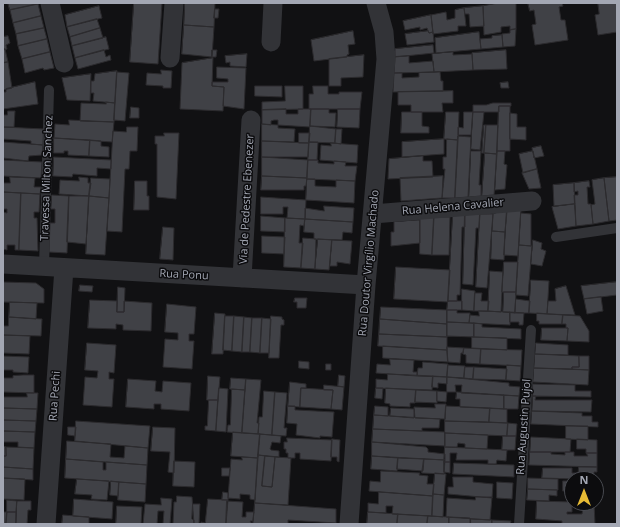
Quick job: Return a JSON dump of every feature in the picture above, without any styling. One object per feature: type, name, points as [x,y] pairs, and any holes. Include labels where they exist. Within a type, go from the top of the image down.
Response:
[{"type":"street","points":[[50,3],[64,63]]},
{"type":"street","points":[[170,58],[174,3]]},
{"type":"street","points":[[271,42],[273,3]]},
{"type":"street","name":"Rua Doutor Virgílio Machado","points":[[349,524],[366,285],[386,59],[384,32],[376,3]]},
{"type":"street","name":"Via de Pedestre Ebenezer","points":[[242,278],[251,120]]},
{"type":"street","name":"Rua Helena Cavalier","points":[[373,214],[532,201]]},
{"type":"street","name":"Rua Ponu","points":[[3,264],[366,285]]},
{"type":"street","name":"Rua Pechi","points":[[46,524],[64,268]]},
{"type":"lane","name":"Travessa Milton Sanchez","points":[[44,267],[49,90]]},
{"type":"lane","points":[[556,237],[617,228]]},
{"type":"lane","name":"Rua Augustin Pujol","points":[[519,524],[531,330]]},
{"type":"building","points":[[8,3],[38,3],[38,4],[10,10]]},
{"type":"building","points":[[134,3],[162,3],[158,64],[130,62]]},
{"type":"building","points":[[185,3],[215,3],[214,27],[184,25]]},
{"type":"building","points":[[499,3],[516,3],[516,29],[510,30],[510,26],[501,27],[501,32],[484,35],[483,6]]},
{"type":"building","points":[[528,3],[562,3],[563,6],[559,7],[561,20],[565,20],[568,40],[535,45],[532,25],[536,24],[534,10],[530,11]]},
{"type":"building","points":[[598,3],[617,3],[617,32],[598,35],[595,15],[599,14]]},
{"type":"building","points":[[38,4],[41,16],[13,23],[10,10]]},
{"type":"building","points":[[99,6],[102,18],[67,27],[65,15]]},
{"type":"building","points":[[483,6],[484,26],[470,27],[469,14],[465,14],[464,8]]},
{"type":"building","points":[[464,8],[466,26],[458,26],[458,31],[433,34],[431,15],[446,12],[447,20],[455,18],[455,10]]},
{"type":"building","points":[[215,9],[219,9],[218,18],[214,18]]},
{"type":"building","points":[[431,15],[433,32],[429,33],[427,28],[420,30],[420,27],[405,30],[403,21]]},
{"type":"building","points":[[41,16],[44,28],[16,34],[13,23]]},
{"type":"building","points":[[97,19],[100,28],[70,37],[67,27]]},
{"type":"building","points":[[184,25],[214,27],[212,57],[182,54]]},
{"type":"building","points":[[44,28],[47,39],[18,46],[16,34]]},
{"type":"building","points":[[100,28],[103,38],[72,46],[70,37]]},
{"type":"building","points":[[516,29],[515,46],[503,47],[502,34],[510,33],[510,30]]},
{"type":"building","points":[[353,31],[355,44],[348,45],[349,54],[347,57],[314,61],[311,40]]},
{"type":"building","points":[[428,31],[429,33],[433,32],[434,42],[407,45],[405,34]]},
{"type":"building","points":[[479,32],[481,49],[436,53],[435,38]]},
{"type":"building","points":[[502,35],[503,47],[481,49],[480,39]]},
{"type":"building","points":[[8,36],[10,43],[6,45],[7,49],[3,50],[3,37]]},
{"type":"building","points":[[106,37],[109,49],[75,58],[72,46]]},
{"type":"building","points":[[47,39],[50,52],[22,59],[18,46]]},
{"type":"building","points":[[433,45],[434,53],[395,57],[395,49]]},
{"type":"building","points":[[5,49],[8,62],[3,63],[3,50]]},
{"type":"building","points":[[104,50],[106,57],[110,55],[111,60],[78,69],[75,58]]},
{"type":"building","points":[[212,50],[217,50],[216,57],[212,57]]},
{"type":"building","points":[[506,50],[507,69],[473,70],[472,53]]},
{"type":"building","points":[[50,52],[54,68],[44,70],[43,68],[25,73],[22,59]]},
{"type":"building","points":[[453,52],[453,55],[472,54],[473,70],[434,72],[432,54]]},
{"type":"building","points":[[247,54],[246,67],[230,66],[230,62],[226,63],[225,56]]},
{"type":"building","points":[[364,55],[363,77],[341,78],[341,86],[329,86],[329,59]]},
{"type":"building","points":[[409,56],[409,63],[433,61],[434,72],[394,73],[395,57]]},
{"type":"building","points":[[213,58],[212,86],[224,87],[223,111],[180,109],[182,63]]},
{"type":"building","points":[[8,62],[12,88],[3,90],[3,63]]},
{"type":"building","points":[[217,67],[246,68],[244,109],[223,106],[224,87],[212,86],[212,82],[228,82],[228,79],[217,78]]},
{"type":"building","points":[[161,70],[172,71],[171,88],[146,85],[147,73],[161,74]]},
{"type":"building","points":[[117,71],[115,103],[93,101],[94,93],[91,93],[91,81],[94,81],[95,74]]},
{"type":"building","points":[[117,72],[129,73],[125,121],[114,120]]},
{"type":"building","points":[[440,72],[441,81],[443,81],[443,91],[393,92],[394,73],[402,73],[402,78],[419,77],[419,73]]},
{"type":"building","points":[[91,74],[90,101],[67,100],[62,78]]},
{"type":"building","points":[[35,82],[38,104],[3,109],[3,92],[6,92],[6,89]]},
{"type":"building","points":[[508,82],[509,88],[501,88],[500,83]]},
{"type":"building","points":[[255,86],[282,86],[282,97],[255,96]]},
{"type":"building","points":[[285,86],[303,86],[303,109],[262,110],[262,102],[285,101]]},
{"type":"building","points":[[313,86],[328,86],[328,94],[339,94],[339,92],[362,92],[360,109],[309,109],[309,94],[313,94]]},
{"type":"building","points":[[453,91],[453,103],[442,103],[443,112],[411,112],[411,105],[398,105],[398,92]]},
{"type":"building","points":[[106,102],[115,103],[114,122],[80,121],[81,103],[106,104]]},
{"type":"building","points":[[493,103],[511,103],[511,106],[499,106],[499,112],[473,112],[473,105],[486,105]]},
{"type":"building","points":[[499,106],[510,106],[510,151],[497,151]]},
{"type":"building","points":[[131,107],[139,108],[139,118],[130,118]]},
{"type":"building","points":[[286,109],[286,114],[298,114],[298,109],[311,109],[310,127],[278,125],[278,120],[271,121],[271,125],[262,124],[262,110]]},
{"type":"building","points":[[311,109],[329,109],[329,113],[336,113],[335,127],[310,126]]},
{"type":"building","points":[[338,109],[360,109],[359,128],[337,127]]},
{"type":"building","points":[[8,111],[15,111],[14,127],[3,127],[3,115],[7,115]]},
{"type":"building","points":[[402,112],[422,112],[422,126],[429,127],[429,133],[401,133]]},
{"type":"building","points":[[446,112],[459,112],[458,140],[444,139]]},
{"type":"building","points":[[464,112],[473,112],[471,135],[458,135],[458,127],[463,128]]},
{"type":"building","points":[[473,112],[484,112],[480,150],[471,149]]},
{"type":"building","points":[[510,113],[517,114],[517,127],[526,127],[526,140],[510,139]]},
{"type":"building","points":[[69,120],[114,122],[112,142],[54,138],[55,124],[69,125]]},
{"type":"building","points":[[262,124],[278,125],[278,128],[295,129],[294,142],[262,141]]},
{"type":"building","points":[[484,125],[486,125],[484,153],[482,153]]},
{"type":"building","points":[[486,125],[498,125],[497,154],[484,153]]},
{"type":"building","points":[[310,126],[336,129],[335,143],[309,142]]},
{"type":"building","points":[[3,127],[44,129],[43,145],[31,144],[31,141],[3,139]]},
{"type":"building","points":[[127,127],[138,127],[137,151],[130,151],[129,169],[125,169],[122,232],[107,231],[113,131],[126,132]]},
{"type":"building","points":[[336,129],[342,129],[341,144],[335,143]]},
{"type":"building","points":[[164,133],[179,133],[176,199],[157,197],[157,144],[155,144],[155,136],[164,136]]},
{"type":"building","points":[[299,133],[310,133],[309,143],[299,143]]},
{"type":"building","points":[[458,136],[471,137],[468,197],[455,198]]},
{"type":"building","points":[[54,138],[90,140],[89,156],[68,155],[68,151],[64,151],[64,153],[54,153]]},
{"type":"building","points":[[444,139],[444,154],[402,157],[402,142]]},
{"type":"building","points":[[447,139],[458,140],[455,198],[442,198],[445,169],[443,169],[443,157],[446,157]]},
{"type":"building","points":[[90,140],[101,141],[101,146],[109,147],[109,157],[89,156]]},
{"type":"building","points":[[262,141],[309,143],[308,157],[262,157]]},
{"type":"building","points":[[3,142],[43,145],[42,155],[29,156],[28,161],[3,158]]},
{"type":"building","points":[[309,142],[318,142],[317,160],[308,160]]},
{"type":"building","points":[[331,143],[358,145],[357,163],[320,160],[321,145],[331,146]]},
{"type":"building","points":[[541,146],[544,156],[534,158],[532,148]]},
{"type":"building","points":[[471,151],[481,151],[479,185],[481,185],[481,196],[469,197]]},
{"type":"building","points":[[497,151],[505,151],[504,164],[507,165],[505,189],[495,190]]},
{"type":"building","points":[[533,151],[537,169],[523,173],[519,154]]},
{"type":"building","points":[[485,153],[497,154],[494,195],[482,196]]},
{"type":"building","points":[[423,156],[423,161],[432,161],[433,177],[388,179],[389,159]]},
{"type":"building","points":[[54,157],[111,160],[111,169],[97,168],[97,176],[73,174],[72,177],[53,176]]},
{"type":"building","points":[[262,157],[308,160],[307,178],[262,176]]},
{"type":"building","points":[[3,160],[42,162],[41,178],[3,176]]},
{"type":"building","points":[[308,160],[318,160],[318,163],[334,164],[334,161],[346,162],[345,166],[357,166],[355,181],[307,179]]},
{"type":"building","points":[[537,169],[541,188],[529,189],[522,173]]},
{"type":"building","points":[[262,176],[307,178],[306,186],[304,186],[304,190],[261,190]]},
{"type":"building","points":[[443,176],[442,198],[401,201],[400,178]]},
{"type":"building","points":[[10,177],[35,178],[34,187],[41,187],[40,194],[3,192],[3,183],[10,183]]},
{"type":"building","points":[[79,177],[88,178],[88,183],[91,183],[89,196],[59,194],[60,180],[79,181]]},
{"type":"building","points":[[617,177],[617,220],[609,221],[604,178]]},
{"type":"building","points":[[91,178],[110,179],[109,198],[89,196]]},
{"type":"building","points":[[604,178],[609,221],[593,224],[591,205],[595,204],[592,180]]},
{"type":"building","points":[[307,179],[315,179],[315,186],[336,187],[336,180],[355,181],[354,203],[306,200]]},
{"type":"building","points":[[135,181],[147,181],[149,210],[134,210]]},
{"type":"building","points":[[589,181],[590,187],[587,187],[588,204],[591,204],[593,224],[576,226],[574,195],[578,195],[578,191],[574,192],[574,183]]},
{"type":"building","points":[[574,183],[575,204],[554,206],[553,185]]},
{"type":"building","points":[[3,192],[21,193],[19,250],[15,250],[15,245],[7,245],[7,250],[3,249],[3,212],[7,213],[7,209],[3,209]]},
{"type":"building","points":[[21,193],[40,194],[39,212],[34,212],[34,218],[37,218],[38,251],[19,250]]},
{"type":"building","points":[[52,195],[69,196],[67,253],[49,252],[50,223],[55,223],[55,209],[51,209]]},
{"type":"building","points":[[69,196],[89,196],[86,244],[67,242]]},
{"type":"building","points":[[89,196],[109,198],[105,255],[86,254]]},
{"type":"building","points":[[261,197],[306,200],[305,219],[287,218],[288,207],[283,207],[283,214],[261,214]]},
{"type":"building","points":[[575,204],[576,226],[558,229],[552,207]]},
{"type":"building","points":[[324,206],[354,208],[353,222],[305,219],[305,208],[324,211]]},
{"type":"building","points":[[507,209],[521,209],[518,256],[504,255]]},
{"type":"building","points":[[507,211],[505,232],[492,231],[493,214]]},
{"type":"building","points":[[453,213],[465,213],[465,227],[462,227],[460,295],[457,295],[457,301],[448,301]]},
{"type":"building","points":[[465,213],[480,214],[479,228],[476,228],[473,285],[463,284]]},
{"type":"building","points":[[521,213],[531,214],[531,246],[519,245]]},
{"type":"building","points":[[480,214],[493,214],[487,288],[476,287]]},
{"type":"building","points":[[261,216],[285,218],[285,232],[261,231]]},
{"type":"building","points":[[420,217],[434,217],[432,255],[420,254]]},
{"type":"building","points":[[434,217],[450,217],[449,255],[432,255]]},
{"type":"building","points":[[285,218],[305,219],[304,226],[300,225],[299,243],[303,243],[301,268],[284,267]]},
{"type":"building","points":[[305,219],[353,222],[352,233],[343,232],[342,240],[314,239],[314,233],[304,232]]},
{"type":"building","points":[[420,220],[420,243],[391,246],[391,232],[394,232],[394,222]]},
{"type":"building","points":[[163,227],[174,228],[173,260],[160,259]]},
{"type":"building","points":[[492,231],[505,232],[504,260],[491,259]]},
{"type":"building","points":[[262,236],[285,237],[284,254],[262,253]]},
{"type":"building","points":[[303,238],[316,239],[315,269],[301,268]]},
{"type":"building","points":[[318,239],[332,240],[329,270],[315,269]]},
{"type":"building","points":[[332,240],[352,241],[350,264],[337,262],[337,266],[330,266]]},
{"type":"building","points":[[533,240],[542,243],[541,249],[546,251],[542,266],[531,264]]},
{"type":"building","points":[[519,245],[532,246],[528,296],[516,295]]},
{"type":"building","points":[[504,262],[518,262],[516,292],[502,292]]},
{"type":"building","points":[[396,267],[450,270],[448,302],[394,299]]},
{"type":"building","points":[[490,271],[503,272],[501,312],[488,311]]},
{"type":"building","points":[[531,280],[549,281],[547,314],[529,313]]},
{"type":"building","points":[[3,282],[36,283],[44,289],[44,303],[3,302]]},
{"type":"building","points":[[617,282],[617,295],[584,299],[581,286]]},
{"type":"building","points":[[80,285],[93,286],[92,292],[79,291]]},
{"type":"building","points":[[566,286],[575,315],[547,314],[548,301],[556,301],[555,289]]},
{"type":"building","points":[[118,287],[125,288],[124,312],[117,312]]},
{"type":"building","points":[[462,289],[475,291],[474,311],[462,310]]},
{"type":"building","points":[[504,292],[516,292],[515,313],[503,312]]},
{"type":"building","points":[[475,293],[482,293],[481,301],[489,301],[488,311],[474,311]]},
{"type":"building","points":[[601,297],[603,311],[587,314],[584,299]]},
{"type":"building","points":[[295,298],[307,298],[306,308],[297,308],[297,302],[294,302]]},
{"type":"building","points":[[516,299],[530,301],[529,313],[515,313]]},
{"type":"building","points":[[90,300],[117,301],[117,312],[124,312],[124,301],[152,303],[151,331],[123,330],[123,325],[116,324],[116,329],[88,328]]},
{"type":"building","points":[[448,301],[462,301],[462,310],[447,310]]},
{"type":"building","points":[[10,302],[37,303],[36,319],[9,317]]},
{"type":"building","points":[[167,304],[196,307],[194,334],[189,334],[189,341],[194,341],[192,369],[163,367],[165,339],[178,340],[178,333],[165,332]]},
{"type":"building","points":[[381,307],[447,310],[447,324],[380,319]]},
{"type":"building","points":[[447,310],[457,310],[457,313],[470,313],[469,323],[447,322]]},
{"type":"building","points":[[479,311],[510,312],[510,325],[469,323],[470,315],[479,316]]},
{"type":"building","points":[[510,312],[524,313],[523,325],[519,325],[519,322],[510,322]]},
{"type":"building","points":[[215,313],[225,314],[223,354],[212,354]]},
{"type":"building","points":[[537,313],[563,315],[562,324],[539,324],[539,321],[537,321]]},
{"type":"building","points":[[563,315],[580,316],[589,331],[589,342],[567,341],[568,328],[566,328],[566,324],[562,324]]},
{"type":"building","points":[[225,316],[234,316],[232,351],[223,350]]},
{"type":"building","points":[[234,316],[244,317],[242,352],[232,351]]},
{"type":"building","points":[[271,316],[282,317],[284,320],[284,325],[281,325],[279,358],[269,358]]},
{"type":"building","points":[[9,317],[42,319],[41,336],[3,335],[3,326],[8,326]]},
{"type":"building","points":[[244,317],[252,318],[250,352],[242,352]]},
{"type":"building","points":[[252,318],[262,318],[260,353],[250,352]]},
{"type":"building","points":[[262,318],[271,319],[269,353],[260,353]]},
{"type":"building","points":[[380,319],[447,324],[447,337],[379,334]]},
{"type":"building","points":[[447,322],[474,323],[474,337],[447,336]]},
{"type":"building","points":[[474,323],[482,324],[482,327],[521,329],[521,339],[474,337]]},
{"type":"building","points":[[542,328],[568,328],[567,341],[541,340]]},
{"type":"building","points":[[379,334],[447,337],[447,350],[378,346]]},
{"type":"building","points":[[3,335],[30,336],[29,354],[3,353]]},
{"type":"building","points":[[472,337],[507,338],[507,350],[472,348]]},
{"type":"building","points":[[87,343],[116,345],[114,373],[109,372],[109,379],[114,379],[112,407],[83,405],[85,377],[97,378],[98,371],[85,370]]},
{"type":"building","points":[[536,343],[568,345],[568,355],[535,354]]},
{"type":"building","points":[[383,346],[447,350],[448,362],[383,358]]},
{"type":"building","points":[[447,347],[464,348],[463,353],[461,353],[460,363],[448,362]]},
{"type":"building","points":[[464,348],[481,349],[480,364],[466,363],[466,355],[463,354]]},
{"type":"building","points":[[481,349],[522,350],[521,366],[480,364]]},
{"type":"building","points":[[535,354],[579,356],[579,367],[572,367],[572,369],[534,368]]},
{"type":"building","points":[[3,356],[29,357],[28,373],[3,370]]},
{"type":"building","points":[[579,356],[589,356],[589,370],[572,369],[572,367],[579,367]]},
{"type":"building","points":[[390,359],[414,360],[413,372],[417,372],[417,376],[376,373],[377,364],[390,365]]},
{"type":"building","points":[[299,361],[309,362],[309,369],[299,368]]},
{"type":"building","points":[[423,362],[448,364],[447,377],[417,376],[418,368],[422,368]]},
{"type":"building","points":[[326,364],[331,364],[331,370],[326,370]]},
{"type":"building","points":[[448,365],[465,366],[464,378],[447,377]]},
{"type":"building","points":[[507,365],[521,366],[520,381],[506,380]]},
{"type":"building","points":[[465,367],[474,367],[473,379],[464,378]]},
{"type":"building","points":[[474,367],[507,369],[506,380],[473,379]]},
{"type":"building","points":[[534,368],[589,370],[588,385],[533,382]]},
{"type":"building","points":[[388,374],[433,376],[432,390],[376,388],[376,379],[387,380]]},
{"type":"building","points":[[34,375],[34,393],[3,392],[3,378],[13,378],[13,376]]},
{"type":"building","points":[[339,375],[345,376],[344,387],[338,386]]},
{"type":"building","points":[[208,376],[220,377],[218,400],[207,400]]},
{"type":"building","points":[[433,376],[447,377],[447,384],[438,383],[438,388],[432,387]]},
{"type":"building","points":[[447,377],[509,383],[509,386],[520,387],[519,396],[461,393],[462,385],[455,385],[456,392],[447,392]]},
{"type":"building","points":[[231,378],[246,379],[245,390],[230,389]]},
{"type":"building","points":[[128,379],[156,381],[155,391],[162,392],[163,381],[191,383],[189,411],[161,409],[161,404],[154,404],[154,409],[126,407]]},
{"type":"building","points":[[246,379],[261,380],[257,423],[259,423],[258,434],[242,433]]},
{"type":"building","points":[[290,382],[306,384],[306,388],[301,388],[300,407],[288,406]]},
{"type":"building","points":[[533,384],[575,385],[575,391],[591,391],[591,397],[533,396]]},
{"type":"building","points":[[324,385],[344,387],[342,410],[331,409],[333,390],[324,390]]},
{"type":"building","points":[[219,388],[228,389],[226,432],[216,431]]},
{"type":"building","points":[[301,388],[333,390],[331,409],[300,407]]},
{"type":"building","points":[[376,388],[383,388],[382,399],[375,398]]},
{"type":"building","points":[[386,388],[416,390],[415,403],[410,403],[410,407],[390,406],[390,404],[385,403]]},
{"type":"building","points":[[232,389],[245,390],[242,433],[227,432],[228,425],[230,425]]},
{"type":"building","points":[[416,390],[437,391],[437,403],[415,402]]},
{"type":"building","points":[[264,391],[275,392],[272,435],[258,434],[259,417],[262,417]]},
{"type":"building","points":[[437,391],[447,392],[446,402],[437,401]]},
{"type":"building","points":[[275,392],[287,393],[284,428],[287,428],[286,436],[272,435]]},
{"type":"building","points":[[457,392],[504,395],[504,409],[460,407],[460,399],[456,399]]},
{"type":"building","points":[[27,393],[38,393],[37,409],[3,408],[3,397],[27,397]]},
{"type":"building","points":[[504,395],[519,396],[518,409],[504,409]]},
{"type":"building","points":[[533,396],[536,396],[535,400],[592,400],[591,412],[532,411]]},
{"type":"building","points":[[209,400],[218,400],[216,431],[205,430],[205,426],[207,426]]},
{"type":"building","points":[[435,404],[446,404],[445,419],[415,418],[414,407],[435,408]]},
{"type":"building","points":[[288,406],[295,406],[295,410],[334,412],[332,437],[320,436],[320,438],[296,435],[297,424],[287,423]]},
{"type":"building","points":[[375,406],[388,407],[388,416],[374,415]]},
{"type":"building","points":[[446,406],[490,408],[489,422],[445,421]]},
{"type":"building","points":[[3,408],[37,409],[36,421],[3,420]]},
{"type":"building","points":[[391,408],[414,409],[414,418],[390,416]]},
{"type":"building","points":[[490,408],[507,409],[507,423],[489,422]]},
{"type":"building","points":[[532,411],[582,413],[582,416],[592,416],[592,422],[598,422],[598,427],[531,424]]},
{"type":"building","points":[[374,415],[440,419],[439,428],[422,428],[422,431],[373,429]]},
{"type":"building","points":[[3,420],[36,421],[35,432],[3,431]]},
{"type":"building","points":[[76,421],[150,426],[148,448],[75,441]]},
{"type":"building","points":[[445,421],[508,423],[507,436],[445,433]]},
{"type":"building","points":[[508,423],[517,424],[516,436],[507,436]]},
{"type":"building","points":[[566,426],[588,426],[588,440],[566,439]]},
{"type":"building","points":[[68,427],[76,427],[75,436],[68,435]]},
{"type":"building","points":[[153,427],[175,428],[174,473],[168,472],[170,452],[151,451]]},
{"type":"building","points":[[373,429],[445,432],[445,446],[372,442]]},
{"type":"building","points":[[3,431],[35,432],[34,448],[18,447],[18,442],[3,442]]},
{"type":"building","points":[[233,432],[260,434],[258,458],[231,456]]},
{"type":"building","points":[[445,433],[488,435],[487,449],[465,448],[465,444],[458,443],[457,447],[445,447]]},
{"type":"building","points":[[260,434],[281,436],[280,443],[272,442],[270,449],[279,451],[279,457],[258,455]]},
{"type":"building","points":[[503,436],[516,436],[515,450],[502,450]]},
{"type":"building","points":[[531,437],[571,439],[570,452],[530,452]]},
{"type":"building","points":[[287,438],[332,440],[331,461],[300,459],[300,453],[295,453],[295,458],[288,458],[288,453],[286,453],[286,449],[284,449],[284,442],[287,442]]},
{"type":"building","points":[[332,439],[340,440],[339,462],[337,461],[337,457],[331,457]]},
{"type":"building","points":[[577,439],[597,440],[597,453],[586,453],[586,449],[577,449]]},
{"type":"building","points":[[67,441],[111,444],[110,457],[124,458],[125,446],[148,448],[147,465],[66,459]]},
{"type":"building","points":[[372,442],[426,447],[428,452],[445,454],[445,460],[372,456]]},
{"type":"building","points":[[3,446],[6,447],[6,456],[3,456]]},
{"type":"building","points":[[6,447],[34,448],[33,469],[3,467],[3,456],[6,456]]},
{"type":"building","points":[[445,447],[507,450],[506,461],[497,460],[496,464],[488,464],[488,460],[456,460],[457,453],[450,453],[450,462],[444,462]]},
{"type":"building","points":[[530,452],[551,452],[551,454],[565,455],[565,452],[574,452],[574,456],[588,456],[586,453],[597,453],[597,467],[529,465]]},
{"type":"building","points":[[258,455],[265,456],[262,486],[272,487],[275,457],[291,458],[288,505],[255,503]]},
{"type":"building","points":[[265,456],[275,457],[272,487],[262,486]]},
{"type":"building","points":[[372,456],[398,458],[397,471],[371,469]]},
{"type":"building","points":[[242,457],[258,458],[255,500],[250,499],[250,495],[240,494],[240,499],[228,498],[231,459],[242,460]]},
{"type":"building","points":[[398,458],[424,459],[423,471],[397,469]]},
{"type":"building","points":[[66,459],[103,462],[103,470],[106,470],[106,462],[147,465],[146,484],[65,478]]},
{"type":"building","points":[[424,459],[445,460],[444,474],[422,473]]},
{"type":"building","points":[[174,461],[195,462],[194,487],[173,486]]},
{"type":"building","points":[[444,462],[450,462],[450,473],[444,472]]},
{"type":"building","points":[[454,463],[514,465],[514,477],[453,474]]},
{"type":"building","points":[[3,467],[33,469],[33,480],[3,478]]},
{"type":"building","points":[[579,467],[597,467],[597,471],[579,471]]},
{"type":"building","points":[[222,468],[230,468],[229,476],[222,476]]},
{"type":"building","points":[[543,468],[572,468],[572,471],[564,471],[564,479],[542,478]]},
{"type":"building","points":[[381,471],[420,473],[419,475],[428,476],[427,484],[434,484],[433,496],[369,491],[370,481],[380,482]]},
{"type":"building","points":[[435,473],[446,474],[444,495],[433,494]]},
{"type":"building","points":[[453,477],[473,477],[473,482],[493,484],[492,498],[448,494],[448,487],[453,487]]},
{"type":"building","points":[[3,478],[25,479],[24,500],[3,499]]},
{"type":"building","points":[[528,478],[558,479],[558,490],[528,489]]},
{"type":"building","points":[[77,479],[109,481],[107,500],[91,499],[92,495],[75,494]]},
{"type":"building","points":[[111,481],[119,482],[118,496],[110,495]]},
{"type":"building","points":[[119,482],[146,484],[145,502],[118,500]]},
{"type":"building","points":[[497,482],[513,483],[512,499],[497,498]]},
{"type":"building","points":[[528,489],[557,490],[557,496],[549,495],[549,501],[527,500]]},
{"type":"building","points":[[223,492],[228,493],[228,500],[222,500]]},
{"type":"building","points":[[379,492],[433,496],[432,516],[392,514],[393,506],[386,506],[386,513],[368,512],[368,503],[378,504]]},
{"type":"building","points":[[433,494],[444,495],[443,517],[432,516]]},
{"type":"building","points":[[177,496],[192,497],[194,524],[173,524],[174,502],[176,502]]},
{"type":"building","points":[[476,497],[492,497],[490,520],[446,517],[447,498],[475,500]]},
{"type":"building","points":[[161,498],[172,499],[170,524],[163,524],[164,511],[158,511],[157,524],[143,524],[145,504],[161,505]]},
{"type":"building","points":[[74,499],[113,502],[112,519],[73,516]]},
{"type":"building","points":[[208,499],[228,500],[226,524],[201,524],[201,522],[205,523]]},
{"type":"building","points":[[7,500],[17,501],[16,512],[7,512]]},
{"type":"building","points":[[17,501],[31,501],[31,510],[28,510],[27,524],[16,524]]},
{"type":"building","points":[[227,501],[243,502],[242,517],[246,517],[246,512],[254,512],[253,521],[250,521],[252,524],[226,524]]},
{"type":"building","points":[[537,501],[564,502],[564,511],[572,511],[567,512],[567,514],[582,514],[582,511],[594,511],[595,524],[562,524],[562,521],[536,519]]},
{"type":"building","points":[[255,503],[336,509],[336,523],[288,520],[288,524],[253,524]]},
{"type":"building","points":[[193,504],[200,504],[199,524],[194,524],[194,520],[192,519]]},
{"type":"building","points":[[117,506],[142,507],[141,524],[116,524]]},
{"type":"building","points":[[3,512],[7,512],[6,524],[3,524]]},
{"type":"building","points":[[7,512],[16,512],[16,524],[6,524]]},
{"type":"building","points":[[368,512],[398,514],[397,524],[367,524]]},
{"type":"building","points":[[398,514],[428,516],[427,524],[397,524]]},
{"type":"building","points":[[63,515],[89,517],[89,524],[62,524]]},
{"type":"building","points":[[428,516],[449,517],[449,524],[427,524]]},
{"type":"building","points":[[449,517],[470,518],[470,524],[449,524]]},
{"type":"building","points":[[471,519],[492,520],[492,524],[471,524]]},
{"type":"building","points":[[492,520],[511,521],[510,524],[492,524]]}]
